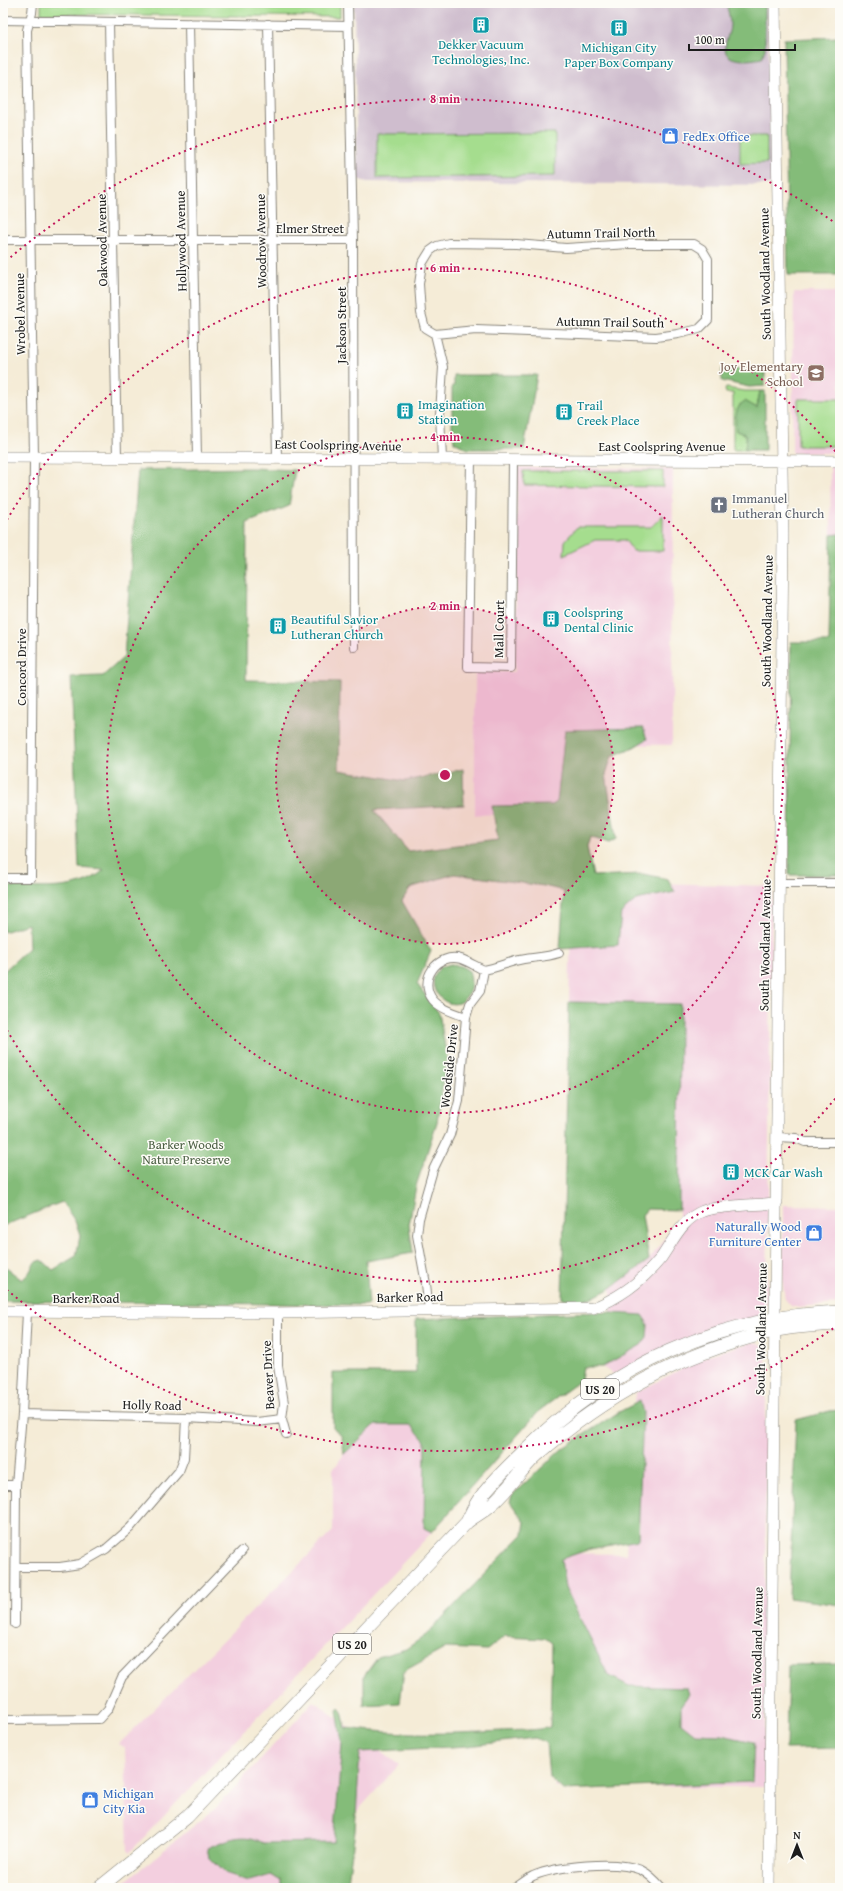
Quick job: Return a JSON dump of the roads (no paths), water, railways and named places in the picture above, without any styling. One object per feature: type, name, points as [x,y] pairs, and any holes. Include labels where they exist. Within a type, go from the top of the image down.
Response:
[{"type":"main road","name":"US 20","points":[[99,1888],[187,1817],[467,1522],[478,1501],[517,1458],[556,1422],[594,1392],[630,1370],[686,1344],[712,1334],[840,1312]]},
{"type":"main road","name":"US 20","points":[[775,1324],[840,1324]]},
{"type":"street","name":"Wrobel Avenue","points":[[32,3],[32,13],[27,30],[34,457]]},
{"type":"street","name":"Jackson Street","points":[[348,3],[353,240],[354,647]]},
{"type":"street","name":"South Woodland Avenue","points":[[769,1888],[783,535],[775,3]]},
{"type":"street","points":[[3,20],[348,26]]},
{"type":"street","name":"Oakwood Avenue","points":[[109,22],[117,458]]},
{"type":"street","name":"Hollywood Avenue","points":[[189,24],[197,458]]},
{"type":"street","name":"Woodrow Avenue","points":[[268,24],[277,458]]},
{"type":"street","name":"Elmer Street","points":[[3,240],[353,240]]},
{"type":"street","name":"Autumn Trail North","points":[[435,334],[425,328],[421,313],[419,284],[422,264],[430,251],[437,246],[449,243],[516,244],[566,248],[629,244],[694,244],[702,249]]},
{"type":"street","name":"Autumn Trail South","points":[[435,334],[476,330],[656,337],[698,329],[708,320],[708,259],[702,249]]},
{"type":"street","points":[[435,334],[443,367],[440,413],[442,460]]},
{"type":"street","name":"East Coolspring Avenue","points":[[3,457],[840,461]]},
{"type":"street","name":"Concord Drive","points":[[3,878],[31,878],[34,457]]},
{"type":"street","name":"Mall Court","points":[[471,459],[468,667],[511,668],[513,459]]},
{"type":"street","points":[[779,883],[840,883]]},
{"type":"street","points":[[466,1017],[442,1007],[430,995],[428,979],[435,966],[442,960],[450,958],[461,960],[484,970],[500,967],[515,961],[546,957],[559,953]]},
{"type":"street","name":"Woodside Drive","points":[[429,1310],[417,1235],[419,1219],[433,1170],[450,1135],[459,1101],[466,1017],[470,1004],[480,991],[484,970]]},
{"type":"street","points":[[777,1137],[796,1138],[805,1142],[840,1142]]},
{"type":"street","name":"Barker Road","points":[[3,1312],[278,1313],[593,1308],[607,1303],[640,1280],[660,1258],[687,1221],[703,1211],[777,1203]]},
{"type":"street","points":[[14,1624],[16,1485],[22,1414],[27,1312]]},
{"type":"street","name":"Beaver Drive","points":[[278,1313],[278,1366],[284,1403],[282,1419],[286,1434]]},
{"type":"street","name":"Holly Road","points":[[22,1414],[186,1418],[257,1422],[282,1419]]},
{"type":"street","points":[[16,1567],[60,1568],[80,1564],[106,1549],[130,1528],[179,1471],[184,1458],[186,1418]]},
{"type":"street","points":[[3,1485],[16,1485]]},
{"type":"street","points":[[3,1720],[99,1719],[108,1709],[122,1677],[242,1551]]},
{"type":"street","points":[[515,1888],[532,1876],[556,1869],[582,1866],[616,1866],[640,1870],[654,1879],[662,1888]]},
{"type":"place","name":"Dekker Vacuum Technologies, Inc.","points":[[481,25]]},
{"type":"place","name":"Michigan City Paper Box Company","points":[[619,28]]},
{"type":"place","name":"FedEx Office","points":[[670,136]]},
{"type":"place","name":"Joy Elementary School","points":[[816,373]]},
{"type":"place","name":"Imagination Station","points":[[405,411]]},
{"type":"place","name":"Trail Creek Place","points":[[564,412]]},
{"type":"place","name":"Immanuel Lutheran Church","points":[[719,505]]},
{"type":"place","name":"Coolspring Dental Clinic","points":[[551,619]]},
{"type":"place","name":"Beautiful Savior Lutheran Church","points":[[278,626]]},
{"type":"place","name":"MCK Car Wash","points":[[731,1172]]},
{"type":"place","name":"Naturally Wood Furniture Center","points":[[814,1233]]},
{"type":"place","name":"Michigan City Kia","points":[[90,1800]]},
{"type":"park label","name":"Barker Woods Nature Preserve","points":[[186,1152]]}]
